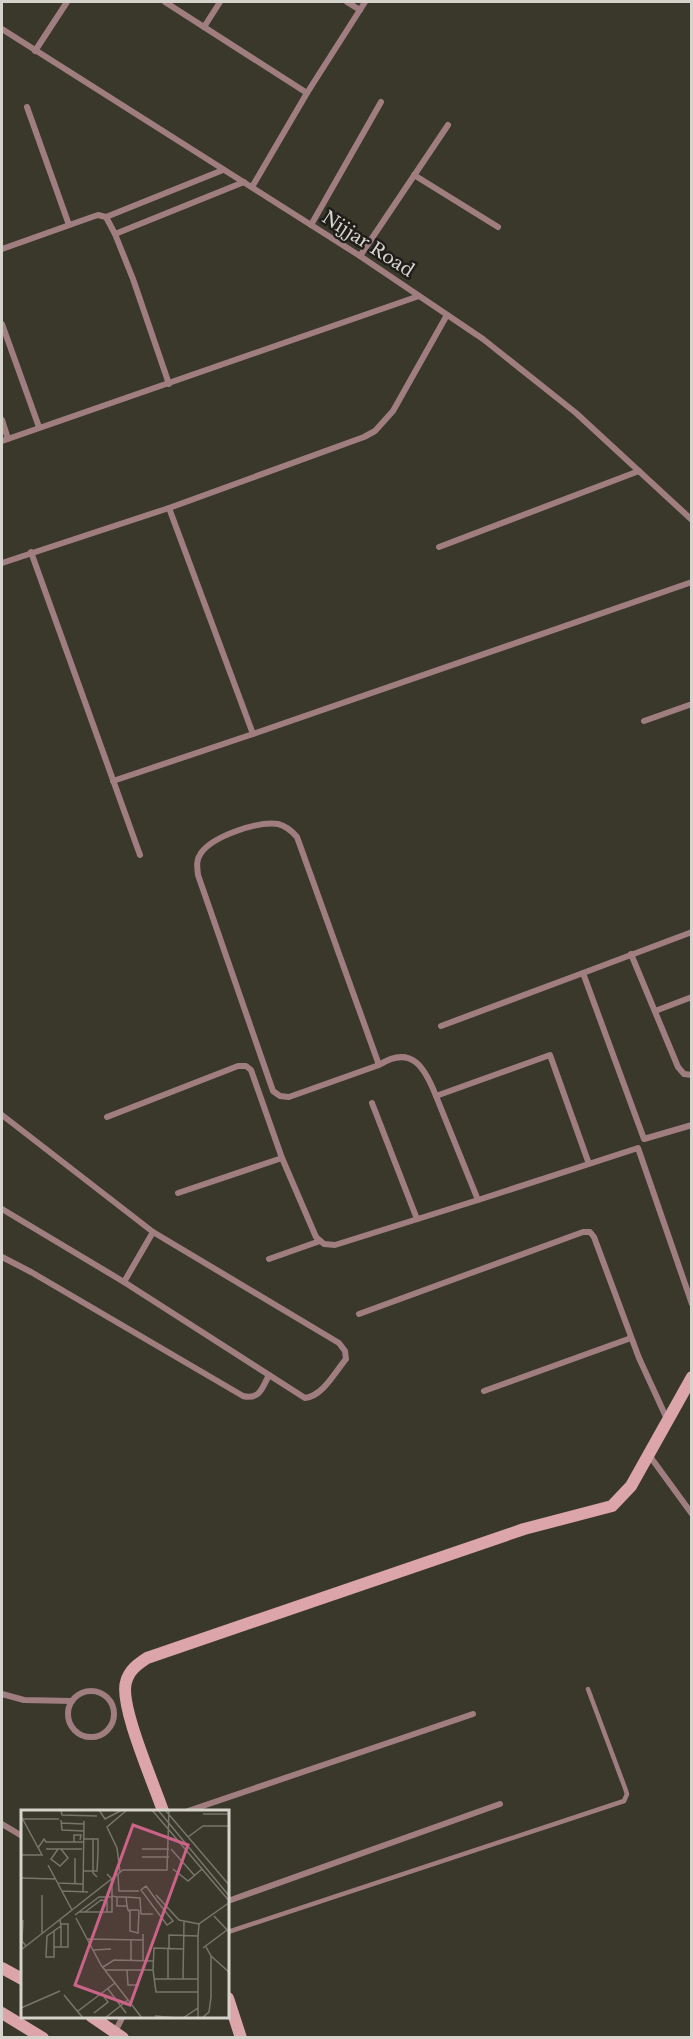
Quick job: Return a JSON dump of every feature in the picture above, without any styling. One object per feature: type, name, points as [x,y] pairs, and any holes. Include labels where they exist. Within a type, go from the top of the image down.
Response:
[{"type":"street","points":[[35,51],[67,2]]},
{"type":"street","points":[[165,2],[307,93]]},
{"type":"street","points":[[204,27],[220,2]]},
{"type":"street","points":[[347,2],[360,10]]},
{"type":"street","points":[[252,188],[307,93],[365,2]]},
{"type":"street","name":"Nijjar Road","points":[[2,29],[360,256],[447,315],[576,412],[692,520]]},
{"type":"street","points":[[311,225],[381,102]]},
{"type":"street","points":[[27,107],[69,225]]},
{"type":"street","points":[[360,256],[448,125]]},
{"type":"street","points":[[2,249],[98,215],[106,217],[223,170]]},
{"type":"street","points":[[414,175],[498,227]]},
{"type":"street","points":[[115,234],[244,182]]},
{"type":"street","points":[[106,217],[115,234],[168,384]]},
{"type":"street","points":[[2,420],[5,440],[419,296]]},
{"type":"street","points":[[2,562],[169,508],[375,431],[393,411],[447,315]]},
{"type":"street","points":[[2,324],[39,428]]},
{"type":"street","points":[[439,547],[639,471]]},
{"type":"street","points":[[169,508],[252,734]]},
{"type":"street","points":[[31,552],[140,855]]},
{"type":"street","points":[[113,781],[692,582]]},
{"type":"street","points":[[644,721],[692,704]]},
{"type":"street","points":[[379,1065],[297,837],[285,826],[268,824],[237,831],[207,846],[196,863],[198,875],[273,1091],[280,1096],[289,1097],[379,1065],[391,1058],[402,1056],[415,1062],[427,1074],[477,1200]]},
{"type":"street","points":[[441,1026],[692,932]]},
{"type":"street","points":[[631,954],[678,1067],[684,1074],[692,1075]]},
{"type":"street","points":[[583,973],[644,1139],[692,1125]]},
{"type":"street","points":[[655,1011],[692,997]]},
{"type":"street","points":[[436,1096],[550,1055],[589,1164]]},
{"type":"street","points":[[107,1117],[238,1066],[246,1066],[251,1070],[282,1158],[320,1241]]},
{"type":"street","points":[[372,1103],[417,1219]]},
{"type":"street","points":[[2,1115],[153,1232],[339,1343],[346,1359],[322,1390],[305,1398],[124,1282],[2,1209]]},
{"type":"street","points":[[269,1259],[320,1241],[335,1245],[638,1148],[692,1304]]},
{"type":"street","points":[[178,1193],[282,1158]]},
{"type":"street","points":[[124,1282],[153,1232]]},
{"type":"street","points":[[359,1314],[583,1232],[590,1232],[594,1237],[631,1338],[668,1419]]},
{"type":"street","points":[[2,1257],[243,1396],[252,1398],[256,1396],[268,1375]]},
{"type":"street","points":[[484,1390],[631,1338]]},
{"type":"street","points":[[163,1810],[125,1699],[125,1683],[136,1665],[147,1658],[524,1529],[612,1506],[632,1486],[692,1377]]},
{"type":"street","points":[[649,1454],[692,1514]]},
{"type":"street","points":[[84,1692],[100,1693],[111,1703],[113,1714],[111,1725],[106,1731],[100,1735],[85,1736],[78,1734],[69,1722],[68,1715],[72,1701],[84,1692]]},
{"type":"street","points":[[2,1694],[24,1700],[72,1701]]},
{"type":"street","points":[[113,1714],[128,1710]]},
{"type":"street","points":[[192,1810],[473,1714]]},
{"type":"street","points":[[230,1900],[500,1804]]},
{"type":"street","points":[[2,1824],[21,1835]]},
{"type":"street","points":[[2,1968],[21,1978]]},
{"type":"street","points":[[230,2004],[241,2037]]},
{"type":"street","points":[[2,2013],[43,2037]]},
{"type":"street","points":[[94,2018],[119,2035],[123,2018]]},
{"type":"lane","points":[[230,1931],[624,1801],[627,1794],[626,1788],[588,1689]]}]
